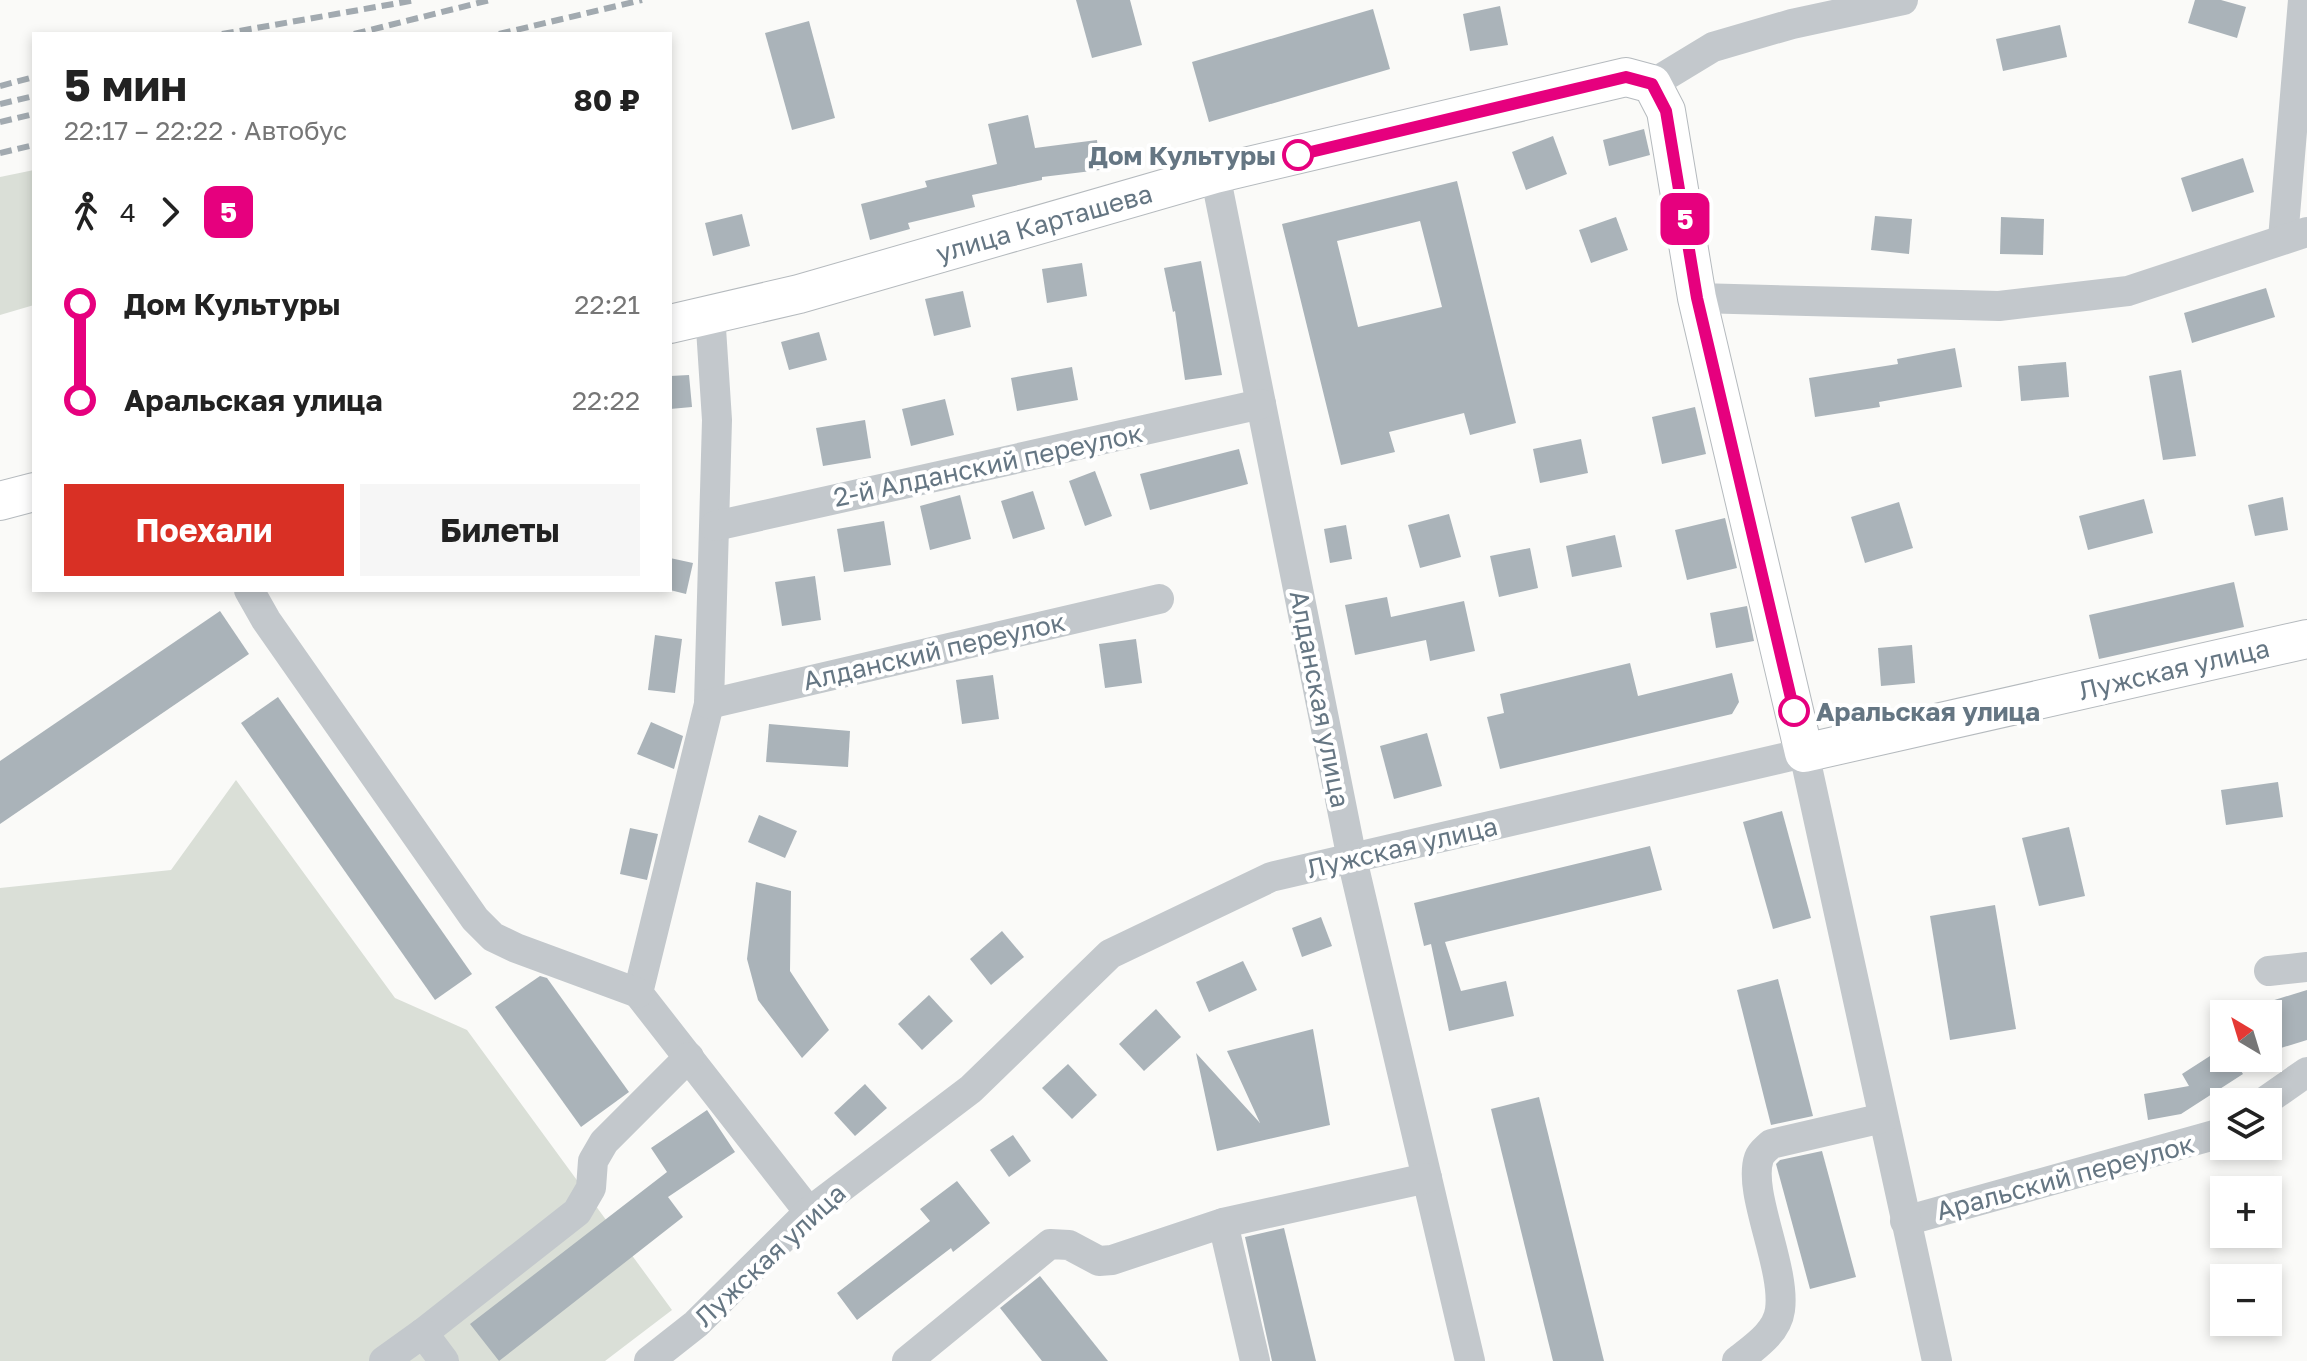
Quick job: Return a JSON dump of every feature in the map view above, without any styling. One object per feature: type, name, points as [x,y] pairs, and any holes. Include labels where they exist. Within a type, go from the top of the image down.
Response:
[{"type":"main road","name":"улица Карташева","points":[[672,323],[799,294],[1215,174],[1626,77],[1652,84]]},
{"type":"main road","points":[[1652,84],[1666,111],[1697,298],[1804,753]]},
{"type":"main road","points":[[0,501],[32,493]]},
{"type":"main road","name":"Лужская улица","points":[[1804,753],[2307,639]]},
{"type":"street","points":[[1652,84],[1713,47],[1792,24],[1903,0]]},
{"type":"street","points":[[1697,298],[1999,306],[2128,291],[2295,235],[2303,0]]},
{"type":"street","name":"Алданская улица","points":[[1215,174],[1352,859],[1470,1361]]},
{"type":"street","points":[[638,993],[709,704],[717,420],[710,313]]},
{"type":"street","name":"2-й Алданский переулок","points":[[715,526],[1261,404]]},
{"type":"street","points":[[250,592],[266,620],[475,919],[493,937],[505,943],[638,993],[809,1212]]},
{"type":"street","name":"Алданский переулок","points":[[709,704],[1159,599]]},
{"type":"street","points":[[1804,753],[1937,1361]]},
{"type":"street","name":"Лужская улица","points":[[649,1361],[696,1324],[809,1212],[971,1089],[1110,954],[1271,877],[1804,753]]},
{"type":"street","points":[[2269,971],[2307,967]]},
{"type":"street","points":[[384,1361],[577,1212],[591,1188],[593,1161],[604,1142],[689,1057]]},
{"type":"street","points":[[2282,1089],[2307,1072]]},
{"type":"street","points":[[1737,1361],[1768,1335],[1780,1312],[1778,1275],[1756,1173],[1759,1154],[1771,1144],[1883,1118]]},
{"type":"street","name":"Аральский переулок","points":[[1905,1221],[2152,1155],[2210,1135]]},
{"type":"street","points":[[907,1361],[1050,1244],[1069,1245],[1099,1261],[1112,1260],[1223,1223],[1427,1178]]},
{"type":"street","points":[[1223,1223],[1255,1361]]},
{"type":"street","points":[[423,1333],[444,1361]]},
{"type":"shaded area","points":[[32,170],[32,306],[0,315],[0,177]]},
{"type":"shaded area","points":[[236,780],[395,998],[467,1030],[672,1310],[605,1361],[0,1361],[0,888],[171,870]]},
{"type":"building","points":[[1076,0],[1130,0],[1142,45],[1092,58]]},
{"type":"building","points":[[2195,0],[2221,0],[2246,7],[2237,38],[2188,23]]},
{"type":"building","points":[[1500,6],[1508,45],[1470,51],[1463,14]]},
{"type":"building","points":[[1373,9],[1390,69],[1209,122],[1192,62]]},
{"type":"building","points":[[809,21],[835,118],[792,130],[765,33]]},
{"type":"building","points":[[2060,25],[2067,57],[2003,71],[1996,39]]},
{"type":"building","points":[[1028,115],[1035,148],[1097,140],[1100,170],[1042,177],[1042,180],[972,195],[975,207],[908,223],[910,229],[870,240],[861,204],[927,187],[925,181],[997,164],[988,124]]},
{"type":"building","points":[[1644,129],[1650,155],[1609,166],[1603,140]]},
{"type":"building","points":[[1553,136],[1567,174],[1526,190],[1512,152]]},
{"type":"building","points":[[2243,158],[2254,192],[2192,212],[2181,178]]},
{"type":"building","name":"Дом Культуры","points":[[1457,181],[1516,423],[1470,435],[1464,413],[1389,432],[1395,452],[1341,465],[1282,224]],"holes":[[[1420,221],[1442,307],[1358,327],[1337,241]]]},
{"type":"building","points":[[742,214],[750,246],[713,256],[705,223]]},
{"type":"building","points":[[1875,216],[1912,219],[1909,254],[1871,250]]},
{"type":"building","points":[[1616,217],[1628,250],[1591,263],[1579,230]]},
{"type":"building","points":[[2001,217],[2044,219],[2043,255],[2000,254]]},
{"type":"building","points":[[1201,261],[1222,375],[1185,380],[1175,311],[1164,268]]},
{"type":"building","points":[[1082,263],[1087,296],[1047,303],[1042,269]]},
{"type":"building","points":[[2266,288],[2275,317],[2192,343],[2184,313]]},
{"type":"building","points":[[963,291],[971,327],[934,336],[925,299]]},
{"type":"building","points":[[819,332],[827,360],[789,370],[781,342]]},
{"type":"building","points":[[1955,348],[1962,387],[1879,402],[1880,407],[1815,417],[1809,378],[1898,364],[1897,359]]},
{"type":"building","points":[[2066,362],[2069,397],[2021,401],[2018,366]]},
{"type":"building","points":[[1072,367],[1078,400],[1017,411],[1011,378]]},
{"type":"building","points":[[2181,370],[2196,456],[2163,460],[2149,376]]},
{"type":"building","points":[[689,375],[692,407],[672,409],[672,376]]},
{"type":"building","points":[[945,399],[954,435],[911,446],[902,409]]},
{"type":"building","points":[[1695,407],[1706,454],[1662,464],[1652,417]]},
{"type":"building","points":[[865,420],[871,458],[823,466],[816,428]]},
{"type":"building","points":[[1581,439],[1588,473],[1540,483],[1533,449]]},
{"type":"building","points":[[1239,449],[1248,484],[1150,510],[1140,474]]},
{"type":"building","points":[[1095,471],[1112,516],[1085,526],[1069,481]]},
{"type":"building","points":[[1033,491],[1045,529],[1013,539],[1001,501]]},
{"type":"building","points":[[960,495],[971,539],[930,550],[920,506]]},
{"type":"building","points":[[2283,497],[2288,530],[2255,536],[2248,505]]},
{"type":"building","points":[[2144,499],[2153,533],[2088,550],[2079,516]]},
{"type":"building","points":[[1899,502],[1913,548],[1865,563],[1851,517]]},
{"type":"building","points":[[1449,514],[1461,557],[1420,568],[1408,525]]},
{"type":"building","points":[[1725,518],[1737,568],[1687,580],[1675,530]]},
{"type":"building","points":[[884,521],[891,565],[844,572],[837,529]]},
{"type":"building","points":[[1346,525],[1352,559],[1330,563],[1324,529]]},
{"type":"building","points":[[1615,535],[1622,567],[1572,577],[1566,546]]},
{"type":"building","points":[[1530,548],[1538,588],[1499,597],[1490,556]]},
{"type":"building","points":[[672,558],[693,563],[686,594],[672,590]]},
{"type":"building","points":[[815,576],[821,620],[782,626],[775,582]]},
{"type":"building","points":[[2234,582],[2244,627],[2099,659],[2089,615]]},
{"type":"building","points":[[1387,597],[1391,617],[1464,601],[1475,651],[1430,661],[1426,640],[1355,655],[1345,605]]},
{"type":"building","points":[[1747,606],[1754,641],[1716,648],[1710,613]]},
{"type":"building","points":[[220,611],[249,654],[0,824],[0,761]]},
{"type":"building","points":[[655,635],[682,639],[675,693],[648,690]]},
{"type":"building","points":[[1136,639],[1142,683],[1105,688],[1099,644]]},
{"type":"building","points":[[1912,645],[1915,683],[1881,686],[1878,648]]},
{"type":"building","points":[[1630,663],[1638,696],[1732,673],[1739,702],[1732,714],[1500,769],[1487,717],[1504,713],[1500,694]]},
{"type":"building","points":[[993,675],[999,719],[962,724],[956,680]]},
{"type":"building","points":[[278,697],[472,974],[435,1000],[241,723]]},
{"type":"building","points":[[651,722],[683,736],[674,769],[637,754]]},
{"type":"building","points":[[769,724],[850,731],[848,767],[766,762]]},
{"type":"building","points":[[1427,733],[1442,786],[1394,799],[1380,746]]},
{"type":"building","points":[[2278,782],[2283,817],[2226,825],[2221,790]]},
{"type":"building","points":[[1782,811],[1811,918],[1773,929],[1743,822]]},
{"type":"building","points":[[759,815],[797,831],[785,858],[748,842]]},
{"type":"building","points":[[2069,827],[2085,896],[2039,906],[2022,838]]},
{"type":"building","points":[[630,828],[658,834],[647,880],[620,874]]},
{"type":"building","points":[[1650,846],[1662,890],[1445,942],[1461,991],[1506,981],[1514,1016],[1449,1031],[1431,944],[1424,946],[1414,903]]},
{"type":"building","points":[[756,882],[791,891],[790,971],[829,1030],[802,1058],[758,1000],[747,959]]},
{"type":"building","points":[[1995,905],[2016,1029],[1950,1040],[1930,916]]},
{"type":"building","points":[[1321,917],[1332,946],[1302,957],[1292,928]]},
{"type":"building","points":[[1002,931],[1024,957],[991,985],[970,959]]},
{"type":"building","points":[[1243,961],[1257,990],[1209,1012],[1196,982]]},
{"type":"building","points":[[540,976],[547,978],[629,1092],[581,1127],[495,1007]]},
{"type":"building","points":[[1778,979],[1813,1116],[1771,1125],[1737,990]]},
{"type":"building","points":[[2307,990],[2307,1040],[2282,1048],[2282,1000],[2274,1000]]},
{"type":"building","points":[[929,995],[953,1021],[922,1050],[898,1024]]},
{"type":"building","points":[[1156,1009],[1181,1037],[1144,1071],[1119,1044]]},
{"type":"building","points":[[1313,1029],[1330,1125],[1217,1151],[1196,1053],[1260,1123],[1227,1051]]},
{"type":"building","points":[[2210,1056],[2210,1072],[2243,1074],[2221,1088],[2210,1088],[2210,1095],[2181,1114],[2148,1120],[2144,1094],[2189,1086],[2182,1074]]},
{"type":"building","points":[[1068,1064],[1097,1095],[1072,1119],[1042,1088]]},
{"type":"building","points":[[865,1084],[887,1108],[855,1136],[834,1113]]},
{"type":"building","points":[[1539,1097],[1604,1361],[1553,1361],[1491,1109]]},
{"type":"building","points":[[707,1110],[735,1152],[668,1197],[683,1217],[499,1361],[470,1324],[667,1172],[651,1148]]},
{"type":"building","points":[[1013,1135],[1031,1161],[1009,1177],[990,1150]]},
{"type":"building","points":[[1822,1151],[1856,1277],[1810,1289],[1776,1164],[1780,1160]]},
{"type":"building","points":[[957,1181],[990,1223],[953,1252],[951,1248],[857,1320],[837,1293],[930,1221],[920,1209]]},
{"type":"building","points":[[1284,1228],[1316,1361],[1272,1361],[1245,1237]]},
{"type":"building","points":[[1040,1276],[1108,1361],[1042,1361],[1000,1308]]},
{"type":"railway","points":[[233,32],[416,0]]},
{"type":"railway","points":[[362,32],[490,0]]},
{"type":"railway","points":[[507,32],[642,0]]},
{"type":"railway","points":[[0,86],[32,78]]},
{"type":"railway","points":[[0,104],[32,96]]},
{"type":"railway","points":[[0,122],[32,114]]},
{"type":"railway","points":[[0,153],[32,145]]},
{"type":"bus line","name":"5","points":[[1298,155],[1626,77],[1652,84],[1666,111],[1697,298],[1794,711]]},
{"type":"place","name":"Дом Культуры","points":[[1298,155]]},
{"type":"place","name":"Аральская улица","points":[[1794,711]]}]
